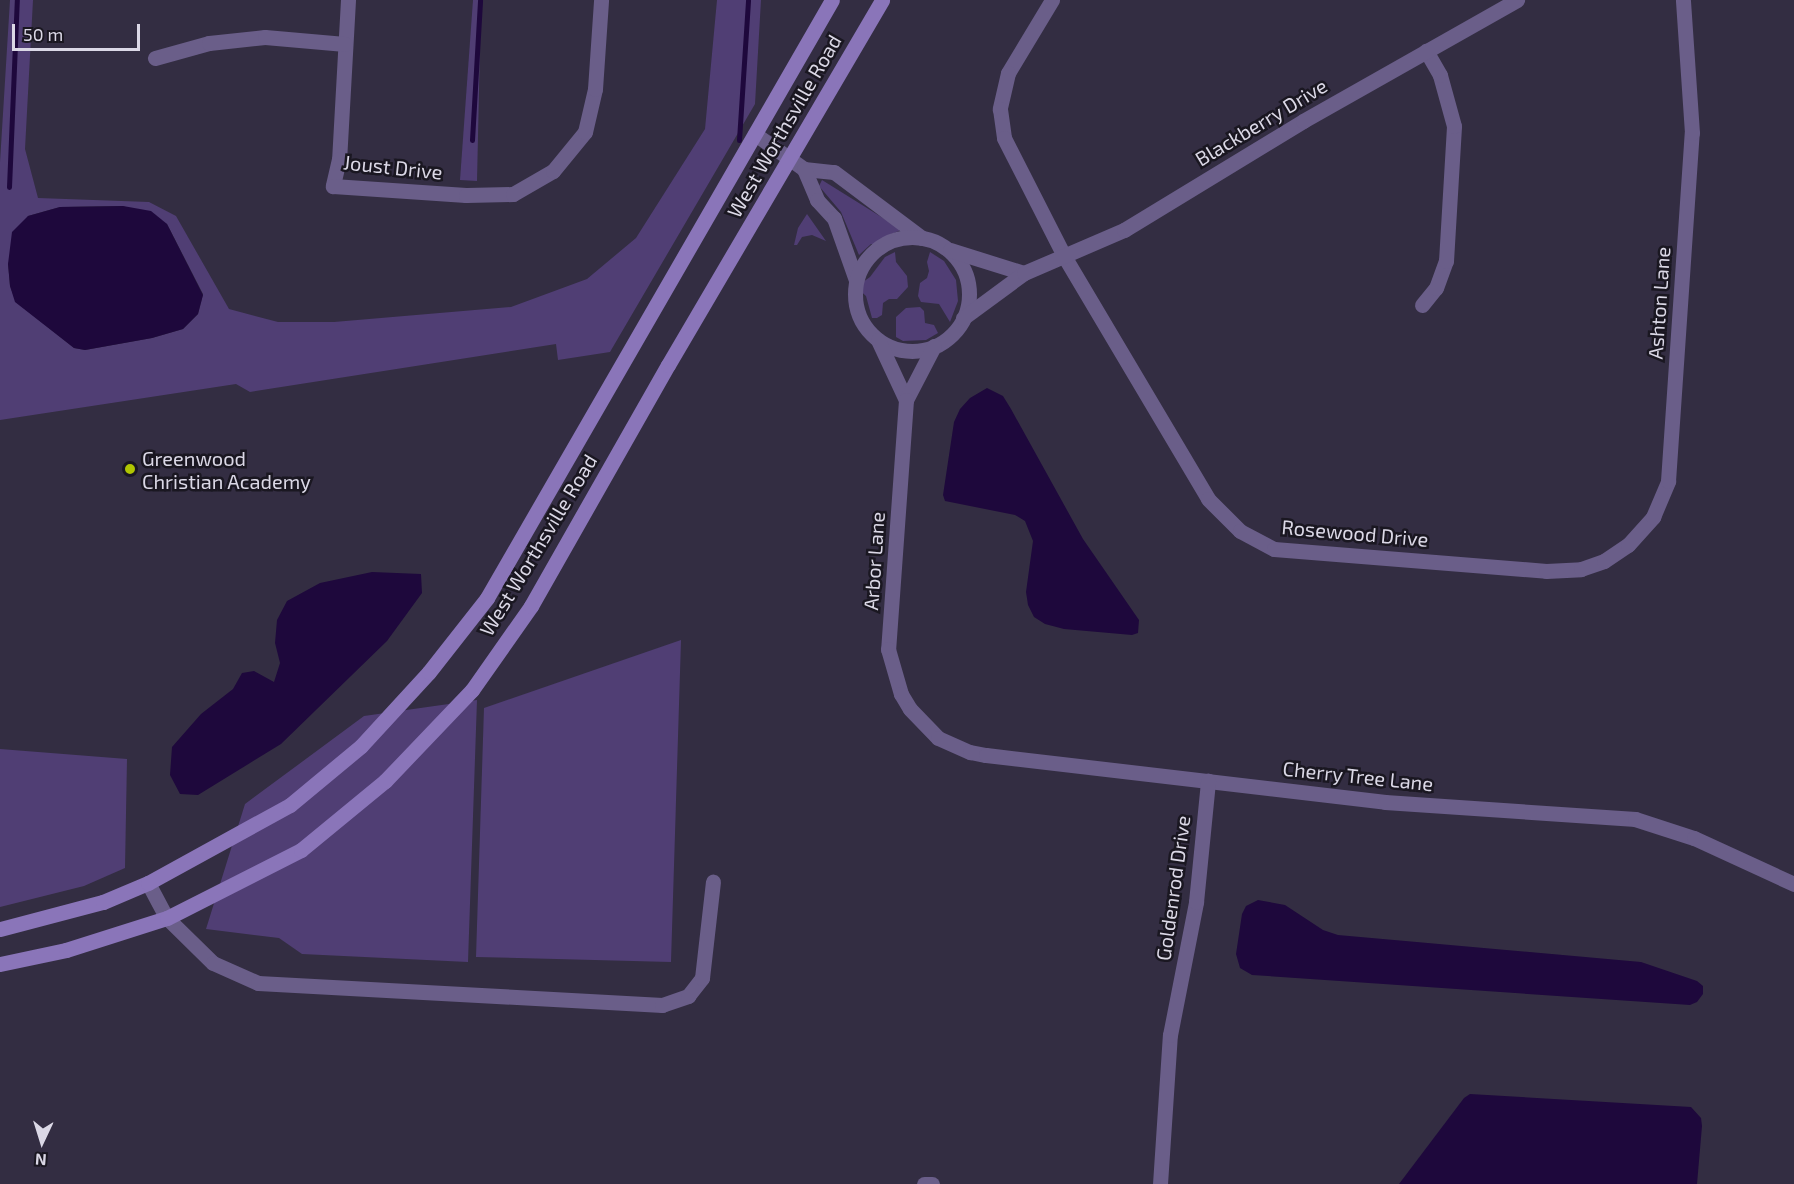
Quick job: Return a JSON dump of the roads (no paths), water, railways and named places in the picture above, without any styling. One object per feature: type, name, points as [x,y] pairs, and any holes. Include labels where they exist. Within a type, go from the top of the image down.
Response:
[{"type":"main road","name":"West Worthsville Road","points":[[0,929],[103,902],[148,883],[290,805],[361,746],[429,672],[487,598],[832,0]]},
{"type":"main road","name":"West Worthsville Road","points":[[0,964],[66,950],[167,918],[301,850],[385,781],[472,690],[531,606],[882,0]]},
{"type":"street","name":"Joust Drive","points":[[348,0],[339,159],[333,186],[466,195],[513,194],[553,171],[585,132],[595,89],[601,0]]},
{"type":"street","name":"Rosewood Drive","points":[[1052,0],[1008,73],[1000,109],[1004,138],[1064,256],[1208,499],[1235,527],[1274,549],[1546,571],[1581,569]]},
{"type":"street","name":"Blackberry Drive","points":[[934,346],[946,339],[963,318],[1024,273],[1124,230],[1303,121],[1517,0]]},
{"type":"street","name":"Ashton Lane","points":[[1581,569],[1604,561],[1638,535],[1653,517],[1668,481],[1692,133],[1683,0]]},
{"type":"street","points":[[155,58],[209,43],[265,37],[345,44]]},
{"type":"street","points":[[1422,305],[1436,288],[1446,261],[1454,126],[1440,75],[1426,51]]},
{"type":"street","points":[[755,134],[804,170],[818,200],[834,218],[856,280]]},
{"type":"street","points":[[804,170],[834,172],[922,238],[948,250],[1024,273]]},
{"type":"street","points":[[922,238],[905,237],[888,242],[874,251],[863,264],[856,280],[855,297],[858,313],[866,328],[878,340],[896,348],[915,350],[934,346]]},
{"type":"street","points":[[948,250],[960,264],[967,280],[968,299],[963,318]]},
{"type":"street","name":"Arbor Lane","points":[[878,340],[906,400]]},
{"type":"street","name":"Arbor Lane","points":[[919,718],[901,694],[888,649],[906,400],[934,346]]},
{"type":"street","name":"Cherry Tree Lane","points":[[919,718],[938,738],[970,752],[1385,802],[1635,819],[1694,838],[1794,884]]},
{"type":"street","name":"Goldenrod Drive","points":[[1160,1184],[1170,1035],[1196,902],[1208,781]]},
{"type":"street","points":[[148,883],[167,918],[213,963],[258,983],[662,1005],[688,996],[702,978],[713,882]]},
{"type":"street","points":[[924,1184],[932,1184]]},
{"type":"waterway","points":[[9,187],[17,0]]},
{"type":"waterway","points":[[472,140],[480,0]]},
{"type":"waterway","points":[[739,140],[748,0]]},
{"type":"place","name":"Greenwood Christian Academy","points":[[130,469]]}]
